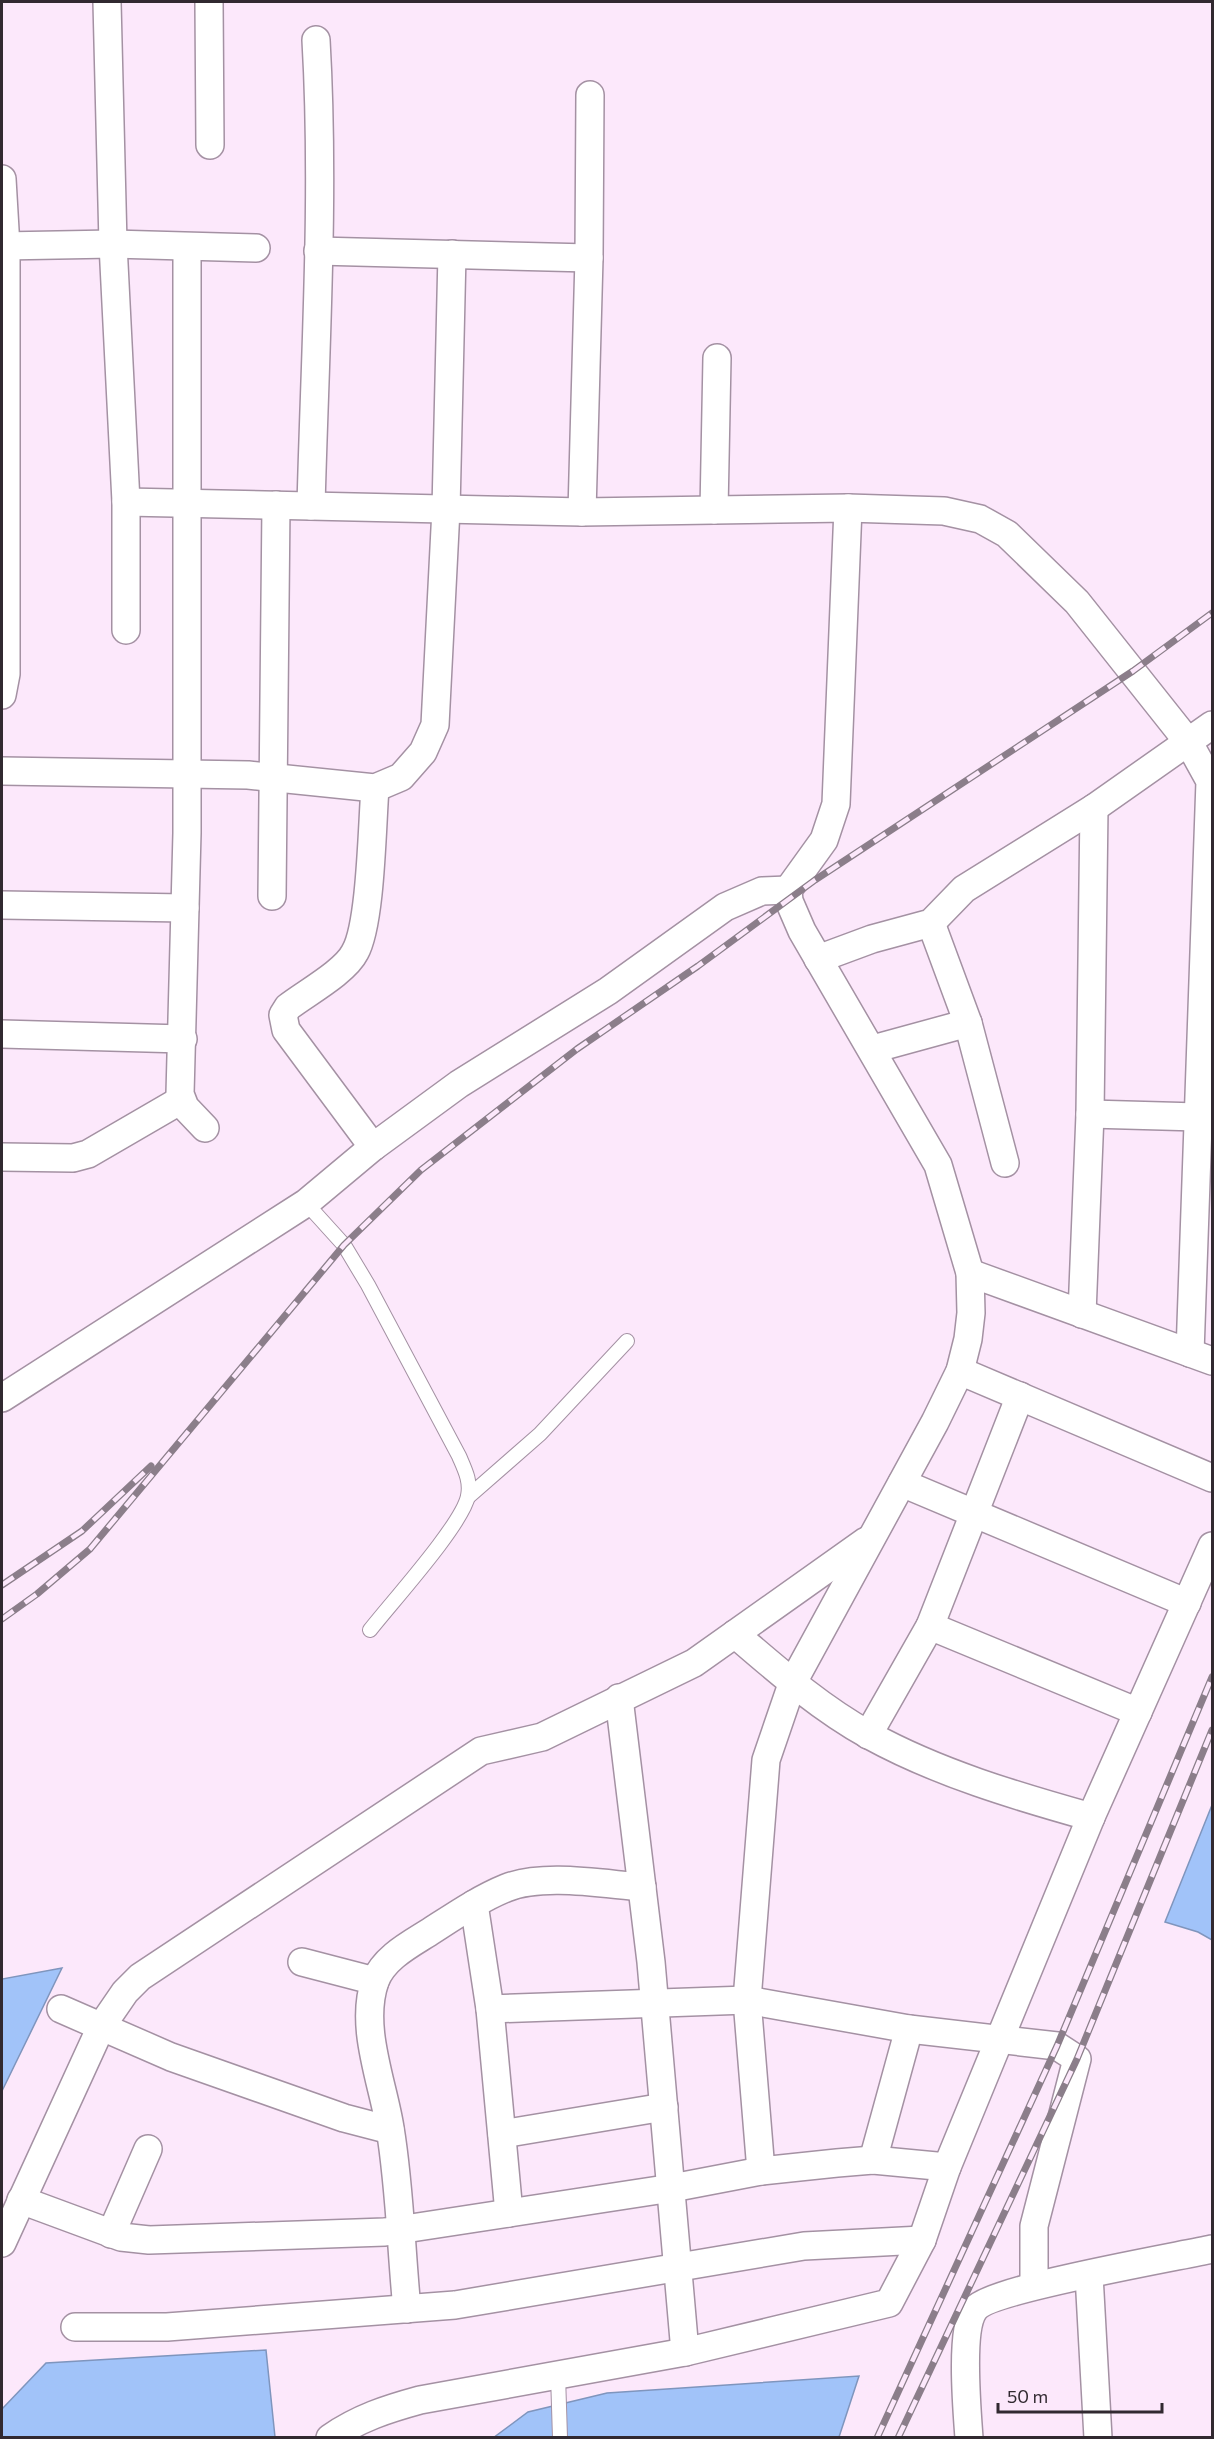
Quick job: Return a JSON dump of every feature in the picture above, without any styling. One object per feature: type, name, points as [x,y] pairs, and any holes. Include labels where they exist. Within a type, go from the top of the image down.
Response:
[{"type":"street","points":[[107,2],[113,244],[126,502],[126,630]]},
{"type":"street","points":[[209,2],[210,145]]},
{"type":"street","points":[[311,506],[318,250],[319,88],[316,40]]},
{"type":"street","points":[[582,512],[589,258],[590,95]]},
{"type":"street","points":[[2,178],[4,247],[3,681]]},
{"type":"street","points":[[4,247],[113,244],[256,248]]},
{"type":"street","points":[[187,247],[187,775],[182,1100],[205,1128]]},
{"type":"street","points":[[318,250],[589,258]]},
{"type":"street","points":[[2,771],[248,775],[375,788],[401,777],[423,752],[435,725],[446,509],[452,254]]},
{"type":"street","points":[[714,510],[717,358]]},
{"type":"street","points":[[126,502],[582,512],[848,508],[944,512],[980,519],[1007,534],[1077,602],[1189,743],[1211,781],[1206,1046],[1198,1118],[1201,1357],[970,1273]]},
{"type":"street","points":[[272,896],[276,505]]},
{"type":"street","points":[[761,2171],[747,2000],[766,1760],[792,1684],[902,1483],[960,1371],[968,1339],[970,1273],[938,1165],[873,1049],[818,959],[789,901],[788,890],[824,840],[836,804],[848,508]]},
{"type":"street","points":[[818,959],[872,939],[931,923],[964,889],[1094,808],[1212,726]]},
{"type":"street","points":[[373,1147],[286,1030],[283,1015],[288,1006],[339,969],[355,953],[363,927],[375,788]]},
{"type":"street","points":[[1082,1314],[1090,1114],[1094,808]]},
{"type":"street","points":[[2,1398],[306,1203],[373,1147],[459,1084],[608,992],[725,908],[762,891],[788,890]]},
{"type":"street","points":[[2,905],[185,908]]},
{"type":"street","points":[[931,923],[968,1023],[1005,1163]]},
{"type":"street","points":[[873,1049],[968,1023]]},
{"type":"street","points":[[2,1035],[183,1039]]},
{"type":"street","points":[[2,1157],[73,1158],[88,1154],[182,1100]]},
{"type":"street","points":[[1090,1114],[1198,1118]]},
{"type":"street","points":[[960,1371],[1212,1478]]},
{"type":"street","points":[[868,1735],[930,1626],[1020,1396]]},
{"type":"street","points":[[902,1483],[1187,1603]]},
{"type":"street","points":[[2,2243],[102,2027],[125,1992],[140,1977],[481,1751],[542,1737],[694,1663],[872,1536]]},
{"type":"street","points":[[330,2438],[350,2424],[377,2411],[420,2400],[685,2352],[889,2303],[922,2240],[947,2167],[1091,1817],[1212,1546]]},
{"type":"street","points":[[930,1626],[1138,1712]]},
{"type":"street","points":[[735,1634],[792,1684],[868,1735],[925,1761],[1020,1797],[1091,1817]]},
{"type":"street","points":[[619,1698],[654,2001],[685,2352]]},
{"type":"street","points":[[407,2309],[390,2130],[373,2045],[372,2004],[375,1981],[386,1964],[402,1949],[474,1904],[507,1887],[536,1882],[642,1887]]},
{"type":"street","points":[[474,1904],[490,2009],[509,2213]]},
{"type":"street","points":[[302,1962],[375,1981]]},
{"type":"street","points":[[490,2009],[654,2001],[747,2000],[909,2029],[1057,2046],[1077,2059],[1034,2226],[1034,2285]]},
{"type":"street","points":[[61,2009],[171,2057],[344,2118],[390,2130]]},
{"type":"street","points":[[873,2160],[909,2029]]},
{"type":"street","points":[[502,2134],[664,2107]]},
{"type":"street","points":[[111,2234],[148,2149]]},
{"type":"street","points":[[21,2200],[111,2234],[149,2240],[399,2230],[672,2188],[761,2171],[873,2160],[947,2167]]},
{"type":"street","points":[[75,2327],[167,2326],[455,2305],[804,2246],[922,2240]]},
{"type":"street","points":[[969,2438],[966,2332],[975,2308],[988,2301],[1034,2285],[1212,2249]]},
{"type":"street","points":[[1089,2275],[1098,2438]]},
{"type":"lane","points":[[306,1203],[344,1245],[368,1285],[459,1456],[469,1481],[468,1497],[457,1521],[370,1630]]},
{"type":"lane","points":[[468,1497],[540,1434],[627,1341]]},
{"type":"lane","points":[[558,2375],[560,2438]]},
{"type":"water","points":[[1212,1805],[1212,1940],[1198,1932],[1165,1922]]},
{"type":"water","points":[[62,1968],[2,2091],[2,1979]]},
{"type":"water","points":[[266,2350],[275,2437],[2,2437],[2,2409],[46,2363]]},
{"type":"water","points":[[859,2376],[839,2437],[493,2438],[528,2412],[607,2393]]},
{"type":"railway","points":[[2,1619],[37,1594],[90,1549],[344,1245],[421,1170],[577,1049],[698,966],[815,880],[1133,671],[1212,613]]},
{"type":"railway","points":[[2,1585],[82,1531],[151,1466]]},
{"type":"railway","points":[[877,2438],[1057,2046],[1212,1677]]},
{"type":"railway","points":[[898,2438],[1077,2059],[1212,1730]]}]
